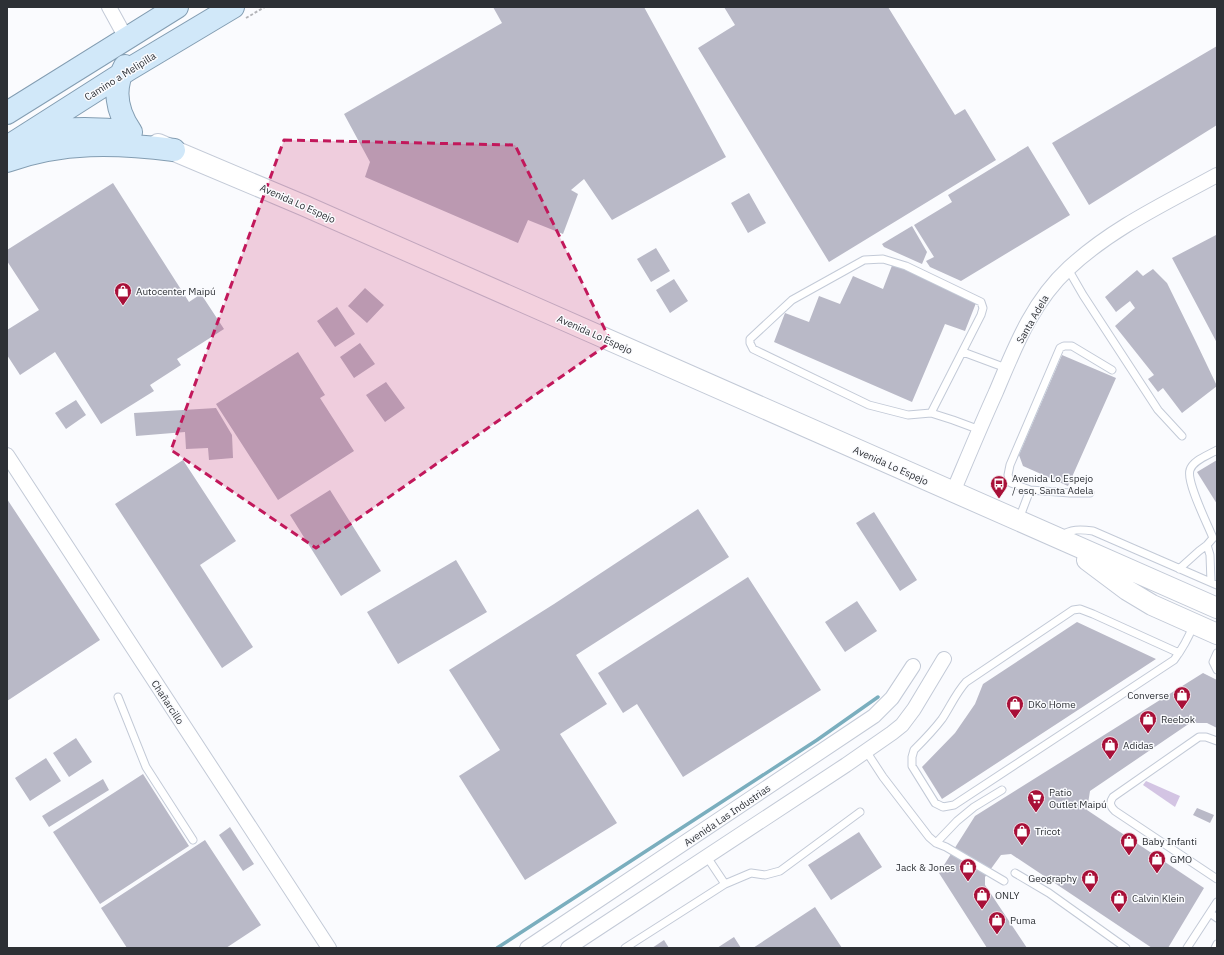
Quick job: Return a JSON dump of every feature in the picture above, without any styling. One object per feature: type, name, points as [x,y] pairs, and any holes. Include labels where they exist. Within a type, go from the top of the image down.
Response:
[{"type":"main road","points":[[7,113],[177,7]]},
{"type":"main road","name":"Camino a Melipilla","points":[[7,147],[16,137],[233,7]]},
{"type":"main road","points":[[131,132],[122,117],[117,92],[133,51],[151,23]]},
{"type":"main road","points":[[125,72],[130,108],[139,125],[154,142]]},
{"type":"main road","points":[[16,137],[69,129],[93,128],[131,132]]},
{"type":"main road","name":"Avenida Lo Espejo","points":[[131,132],[305,206],[1217,608]]},
{"type":"main road","points":[[7,161],[35,152],[85,145],[118,144],[174,150]]},
{"type":"main road","name":"Avenida Lo Espejo","points":[[1058,538],[1127,590],[1152,605],[1217,634]]},
{"type":"main road","points":[[1189,622],[1182,610],[1184,606],[1194,598]]},
{"type":"street","points":[[109,7],[126,38]]},
{"type":"street","name":"Santa Adela","points":[[953,492],[1020,336],[1037,306],[1047,292],[1068,269],[1098,243],[1217,175]]},
{"type":"street","name":"Chañarcillo","points":[[7,455],[329,948]]},
{"type":"street","points":[[568,948],[892,733],[902,725],[919,701],[944,659]]},
{"type":"street","name":"Avenida Las Industrias","points":[[526,948],[782,779],[874,716],[883,708],[899,688],[913,666]]},
{"type":"street","points":[[899,688],[912,691],[919,701]]},
{"type":"street","points":[[782,779],[786,780],[793,786],[796,798]]},
{"type":"lane","points":[[931,414],[981,315],[983,308],[981,302],[906,266],[883,259],[864,260],[792,300],[750,339],[750,343],[753,348],[869,405],[908,415],[931,414],[954,420],[980,430]]},
{"type":"lane","points":[[1068,269],[1083,295],[1158,410],[1182,436]]},
{"type":"lane","points":[[1090,493],[1030,490],[1012,482],[1008,476],[1010,466],[1060,348],[1064,346],[1072,346],[1112,370]]},
{"type":"lane","points":[[962,352],[1006,368]]},
{"type":"lane","points":[[1179,569],[1215,538],[1190,481],[1190,470],[1196,462],[1217,450]]},
{"type":"lane","points":[[1018,521],[1030,490]]},
{"type":"lane","points":[[1058,538],[1067,532],[1074,530],[1081,529],[1093,531],[1214,584]]},
{"type":"lane","points":[[1207,545],[1214,584]]},
{"type":"lane","points":[[1179,653],[1093,614],[1080,609],[1073,610],[966,682],[960,688],[952,704],[941,720],[914,750],[912,766],[935,803],[943,807],[954,805],[1174,660],[1185,645],[1189,622]]},
{"type":"lane","points":[[1217,652],[1213,662],[1217,670]]},
{"type":"lane","points":[[118,697],[146,767],[193,840]]},
{"type":"lane","points":[[1217,741],[1206,737],[1199,737],[1113,797],[1110,801],[1111,807],[1115,811],[1217,879]]},
{"type":"lane","points":[[866,751],[929,837],[936,843],[946,847],[1004,881]]},
{"type":"lane","points":[[936,843],[957,821],[974,807],[1002,790]]},
{"type":"lane","points":[[624,948],[725,884],[751,873],[765,875],[780,871],[860,812]]},
{"type":"lane","points":[[707,857],[725,884]]},
{"type":"lane","points":[[1015,873],[1049,893],[1126,948]]},
{"type":"lane","points":[[1186,948],[1217,902]]},
{"type":"lane","points":[[1210,913],[1217,918]]},
{"type":"lane","points":[[1214,948],[1217,944]]},
{"type":"highlighted area","points":[[284,140],[515,145],[611,342],[316,548],[171,450]]},
{"type":"shaded area","points":[[1146,781],[1180,796],[1175,807],[1143,785]]},
{"type":"building","points":[[493,7],[644,7],[726,157],[612,220],[584,179],[571,190],[578,194],[563,234],[528,220],[518,243],[365,177],[370,162],[344,114],[502,23]]},
{"type":"building","points":[[724,7],[888,7],[955,115],[965,109],[996,160],[829,262],[698,48],[735,25]]},
{"type":"building","points":[[1217,46],[1217,125],[1089,205],[1052,143]]},
{"type":"building","points":[[1028,146],[1070,215],[961,281],[930,267],[926,261],[934,257],[914,225],[952,202],[948,195]]},
{"type":"building","name":"Autocenter Maipú","points":[[113,183],[189,302],[201,294],[224,329],[177,359],[181,365],[150,385],[154,391],[101,424],[55,352],[20,375],[7,355],[7,330],[39,310],[7,261],[7,250]]},
{"type":"building","points":[[749,193],[766,223],[748,233],[731,203]]},
{"type":"building","points":[[912,226],[927,252],[922,264],[884,247],[882,244]]},
{"type":"building","points":[[1216,235],[1217,237],[1217,343],[1172,258]]},
{"type":"building","points":[[656,248],[670,271],[651,282],[637,259]]},
{"type":"building","points":[[893,263],[976,303],[965,331],[945,324],[912,402],[774,342],[785,313],[809,322],[819,296],[840,304],[853,276],[883,289]]},
{"type":"building","points":[[1153,269],[1167,283],[1217,386],[1182,413],[1163,388],[1158,392],[1148,379],[1154,375],[1115,326],[1135,308],[1130,301],[1116,312],[1105,297],[1137,270],[1143,276]]},
{"type":"building","points":[[674,279],[688,301],[670,313],[656,290]]},
{"type":"building","points":[[365,288],[384,305],[367,323],[348,306]]},
{"type":"building","points":[[337,307],[355,334],[335,347],[317,321]]},
{"type":"building","points":[[360,343],[375,364],[354,378],[340,357]]},
{"type":"building","points":[[298,352],[325,395],[320,398],[354,451],[278,500],[216,404]]},
{"type":"building","points":[[1062,355],[1116,378],[1068,486],[1023,466],[1019,455]]},
{"type":"building","points":[[386,382],[405,408],[385,422],[366,395]]},
{"type":"building","points":[[76,400],[86,415],[66,429],[55,413]]},
{"type":"building","points":[[216,408],[232,435],[233,458],[209,460],[208,448],[186,449],[185,432],[136,436],[134,413]]},
{"type":"building","points":[[183,460],[236,541],[200,565],[253,647],[222,668],[115,504]]},
{"type":"building","points":[[1217,460],[1217,504],[1197,472]]},
{"type":"building","points":[[330,490],[381,571],[341,596],[290,515]]},
{"type":"building","points":[[7,499],[100,640],[7,701]]},
{"type":"building","points":[[698,509],[729,557],[576,655],[607,704],[560,734],[617,823],[525,880],[459,776],[500,750],[449,670],[554,604]]},
{"type":"building","points":[[874,512],[917,580],[900,591],[856,523]]},
{"type":"building","points":[[456,560],[487,612],[398,664],[367,612]]},
{"type":"building","points":[[748,577],[821,690],[683,777],[637,704],[623,713],[598,673]]},
{"type":"building","points":[[857,601],[877,631],[845,652],[825,622]]},
{"type":"building","name":"DKo Home","points":[[1077,622],[1156,659],[942,799],[922,767],[955,733],[975,704],[983,684]]},
{"type":"building","name":"Patio Outlet Maipú","points":[[1203,673],[1217,680],[1217,728],[1207,723],[1190,723],[1090,791],[1087,810],[1204,888],[1168,948],[1152,948],[1011,854],[1001,855],[985,877],[985,885],[1027,948],[987,948],[939,873],[975,816]]},
{"type":"building","points":[[76,738],[92,762],[69,777],[53,753]]},
{"type":"building","points":[[46,758],[61,781],[30,801],[15,778]]},
{"type":"building","points":[[143,774],[189,846],[100,904],[53,832]]},
{"type":"building","points":[[103,779],[109,790],[49,827],[42,816]]},
{"type":"building","points":[[1197,808],[1214,815],[1210,823],[1193,815]]},
{"type":"building","points":[[230,827],[254,864],[243,871],[219,835]]},
{"type":"building","points":[[859,832],[882,867],[831,900],[808,865]]},
{"type":"building","points":[[205,840],[261,925],[226,948],[127,948],[101,908]]},
{"type":"building","points":[[815,907],[842,948],[753,948]]},
{"type":"building","points":[[734,937],[741,948],[717,948]]},
{"type":"building","points":[[664,940],[669,948],[652,948]]},
{"type":"waterway","points":[[497,948],[817,740],[878,697]]},
{"type":"place","name":"Autocenter Maipú","points":[[123,306]]},
{"type":"place","name":"Avenida Lo Espejo / esq. Santa Adela","points":[[999,499]]},
{"type":"place","name":"Converse","points":[[1182,710]]},
{"type":"place","name":"DKo Home","points":[[1015,719]]},
{"type":"place","name":"Reebok","points":[[1148,734]]},
{"type":"place","name":"Adidas","points":[[1110,760]]},
{"type":"place","name":"Patio Outlet Maipú","points":[[1036,813]]},
{"type":"place","name":"Tricot","points":[[1022,846]]},
{"type":"place","name":"Baby Infanti","points":[[1129,856]]},
{"type":"place","name":"GMO","points":[[1157,874]]},
{"type":"place","name":"Jack & Jones","points":[[968,882]]},
{"type":"place","name":"Geography","points":[[1090,893]]},
{"type":"place","name":"ONLY","points":[[982,910]]},
{"type":"place","name":"Calvin Klein","points":[[1119,913]]},
{"type":"place","name":"Puma","points":[[997,935]]}]
